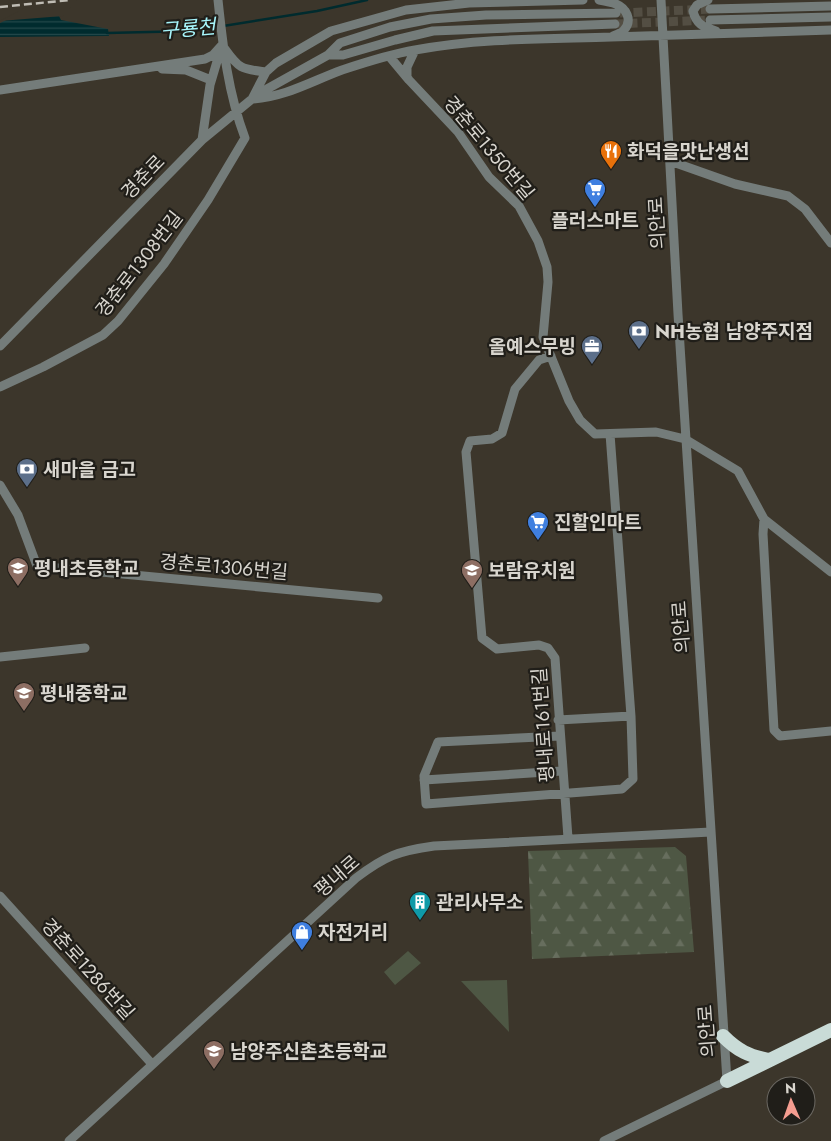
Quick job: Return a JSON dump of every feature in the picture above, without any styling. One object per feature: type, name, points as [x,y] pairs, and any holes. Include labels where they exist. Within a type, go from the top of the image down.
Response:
[{"type":"highway","points":[[727,1081],[831,1030]]},
{"type":"highway","points":[[723,1036],[732,1045],[752,1057],[769,1060]]},
{"type":"street","points":[[252,100],[266,72],[331,31],[406,10],[469,3],[583,0]]},
{"type":"street","points":[[599,0],[616,4],[625,9],[628,15],[624,31],[611,37]]},
{"type":"street","name":"의안로","points":[[604,1141],[727,1081],[686,438],[661,0]]},
{"type":"street","points":[[218,4],[222,40],[236,112]]},
{"type":"street","points":[[720,33],[708,29],[695,20],[693,11],[697,5],[831,6]]},
{"type":"street","name":"경춘로","points":[[0,346],[202,140],[267,89],[328,55],[340,43],[390,27],[431,19],[486,15],[616,13]]},
{"type":"street","points":[[710,20],[831,17]]},
{"type":"street","name":"경춘로","points":[[328,55],[343,55],[433,31],[615,24]]},
{"type":"street","points":[[252,100],[269,98],[290,92],[342,70],[389,56],[458,44],[536,38],[831,30]]},
{"type":"street","points":[[222,40],[236,65],[245,70],[266,72]]},
{"type":"street","points":[[0,90],[205,59],[213,55],[222,40]]},
{"type":"street","points":[[202,140],[211,80],[222,40]]},
{"type":"street","points":[[407,77],[407,67],[415,50]]},
{"type":"street","name":"경춘로1350번길","points":[[389,56],[458,132],[489,177],[519,206],[538,242],[547,267],[543,337],[569,401],[580,420],[595,434],[656,432],[686,438]]},
{"type":"street","points":[[137,69],[174,68],[186,70],[211,80]]},
{"type":"street","name":"경춘로1308번길","points":[[0,387],[43,368],[103,335],[118,321],[164,264],[208,200],[245,138],[236,112]]},
{"type":"street","points":[[670,161],[735,184],[788,196],[805,209],[831,243]]},
{"type":"street","name":"평내로161번길","points":[[550,356],[539,360],[515,389],[502,433],[492,439],[470,441],[466,452],[482,638],[497,649],[539,645],[548,648],[554,658],[568,838]]},
{"type":"street","points":[[560,736],[438,742],[424,776],[426,804],[564,795],[622,789],[633,779],[610,434]]},
{"type":"street","points":[[686,438],[738,471],[764,518],[831,572]]},
{"type":"street","name":"경춘로1306번길","points":[[0,485],[18,515],[37,566],[378,598]]},
{"type":"street","points":[[764,518],[763,534],[774,730],[780,736],[831,731]]},
{"type":"street","points":[[0,657],[84,648]]},
{"type":"street","points":[[558,720],[630,716]]},
{"type":"street","points":[[424,780],[562,771]]},
{"type":"street","name":"평내로","points":[[69,1141],[356,878],[390,855],[434,846],[711,832]]},
{"type":"street","name":"경춘로1286번길","points":[[0,896],[152,1064]]},
{"type":"green space","points":[[675,847],[686,856],[694,952],[532,959],[528,851]]},
{"type":"green space","points":[[408,951],[421,963],[395,985],[384,972]]},
{"type":"green space","points":[[507,980],[509,1032],[461,981]]},
{"type":"water","points":[[74,0],[59,16],[61,20],[108,29],[109,36],[0,37],[0,23],[38,5]]},
{"type":"pier","points":[[40,0],[77,0],[63,16],[0,21]]},
{"type":"waterway","name":"구룡천","points":[[107,33],[192,31],[317,11],[367,0]]},
{"type":"tunnel","points":[[620,13],[710,9]]},
{"type":"tunnel","points":[[615,24],[710,20]]},
{"type":"railway","points":[[0,7],[70,0]]},
{"type":"place","name":"화덕을맛난생선","points":[[611,170]]},
{"type":"place","name":"플러스마트","points":[[595,208]]},
{"type":"place","name":"NH농협 남양주지점","points":[[639,350]]},
{"type":"place","name":"올예스무빙","points":[[592,365]]},
{"type":"place","name":"새마을 금고","points":[[27,488]]},
{"type":"place","name":"진할인마트","points":[[538,541]]},
{"type":"place","name":"평내초등학교","points":[[18,587]]},
{"type":"place","name":"보람유치원","points":[[472,589]]},
{"type":"place","name":"평내중학교","points":[[24,712]]},
{"type":"place","name":"관리사무소","points":[[420,921]]},
{"type":"place","name":"자전거리","points":[[302,951]]},
{"type":"place","name":"남양주신촌초등학교","points":[[214,1070]]}]
